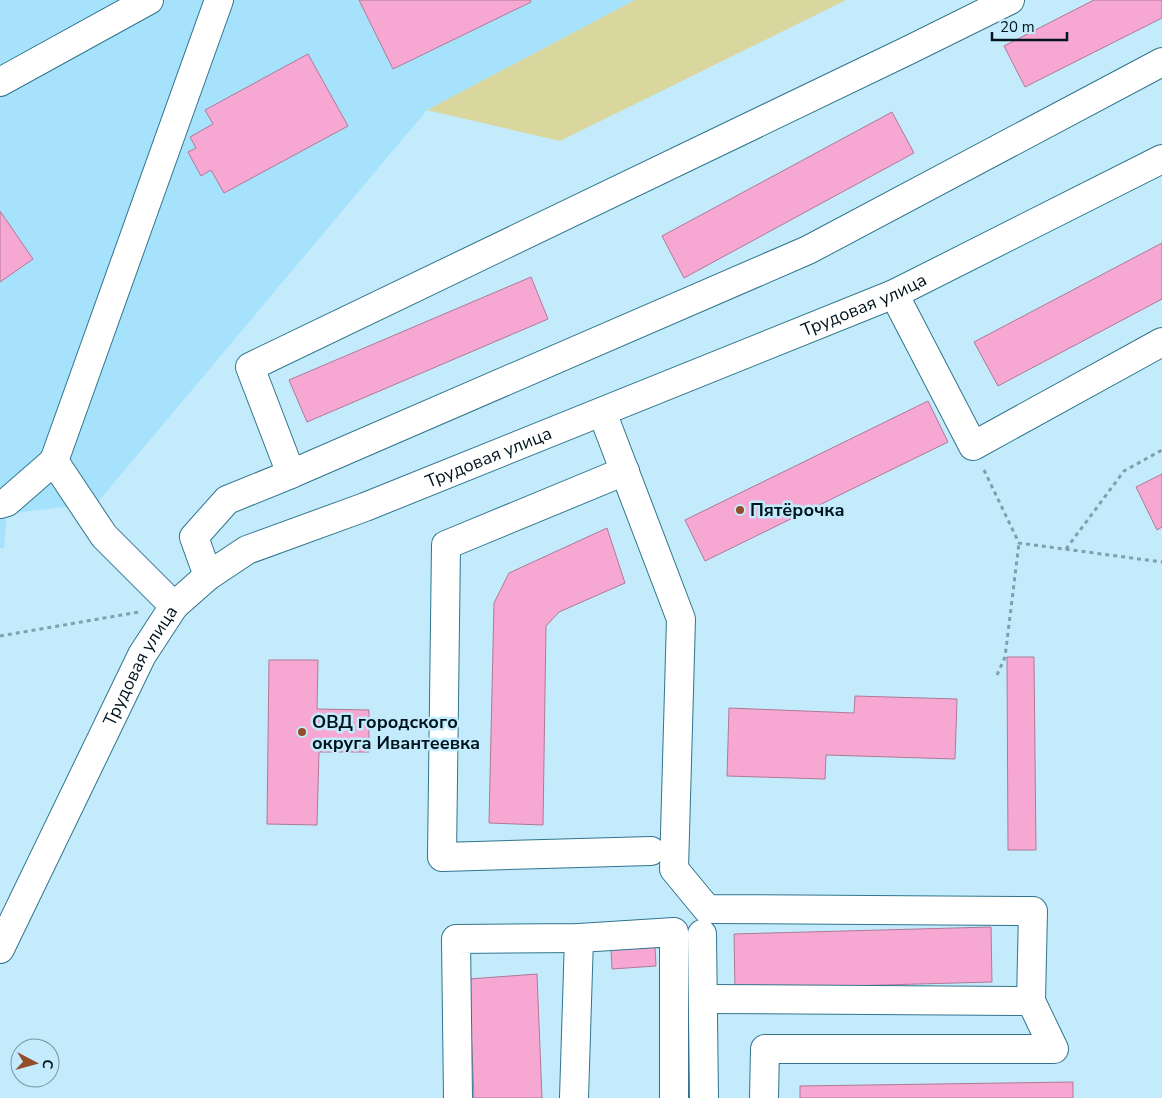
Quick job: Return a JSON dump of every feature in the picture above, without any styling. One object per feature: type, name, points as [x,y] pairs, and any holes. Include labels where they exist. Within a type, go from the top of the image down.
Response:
[{"type":"street","points":[[0,82],[149,0]]},
{"type":"street","points":[[0,504],[7,502],[54,462],[219,0]]},
{"type":"street","points":[[291,474],[250,367],[1010,0]]},
{"type":"street","points":[[208,576],[194,537],[227,500],[808,250],[1162,62]]},
{"type":"street","name":"Трудовая улица","points":[[0,949],[142,655],[174,606],[208,576],[247,550],[365,506],[894,294],[1162,159]]},
{"type":"street","points":[[894,294],[973,446],[1162,342]]},
{"type":"street","points":[[602,412],[681,619],[674,869],[706,910],[1033,911],[1031,1001],[1054,1049],[765,1049],[764,1098]]},
{"type":"street","points":[[54,462],[104,536],[174,606]]},
{"type":"street","points":[[625,471],[446,545],[442,857],[650,851]]},
{"type":"street","points":[[458,1098],[456,939],[579,938],[674,932],[674,1098]]},
{"type":"street","points":[[702,934],[704,1098]]},
{"type":"street","points":[[574,1098],[579,938]]},
{"type":"street","points":[[703,999],[1031,1001]]},
{"type":"path","points":[[973,446],[1019,543],[1005,657],[997,675]]},
{"type":"path","points":[[1066,549],[1124,471],[1162,450]]},
{"type":"path","points":[[1019,543],[1162,562]]},
{"type":"path","points":[[0,636],[174,606]]},
{"type":"shaded area","points":[[0,0],[635,0],[427,110],[97,503],[7,514],[4,548],[0,548]]},
{"type":"shaded area","points":[[635,0],[846,0],[560,141],[427,110]]},
{"type":"building","points":[[359,0],[530,0],[531,2],[393,69]]},
{"type":"building","points":[[1094,0],[1162,0],[1162,18],[1025,87],[1004,46]]},
{"type":"building","points":[[308,54],[348,126],[224,193],[211,170],[201,176],[188,152],[196,148],[190,137],[213,124],[205,110]]},
{"type":"building","points":[[892,112],[914,153],[684,278],[662,236]]},
{"type":"building","points":[[0,211],[33,259],[0,282]]},
{"type":"building","points":[[1162,243],[1162,299],[998,386],[974,342]]},
{"type":"building","points":[[531,277],[548,319],[307,422],[289,380]]},
{"type":"building","points":[[928,401],[948,442],[705,561],[685,520]]},
{"type":"building","points":[[1162,474],[1162,527],[1157,530],[1136,487]]},
{"type":"building","points":[[607,528],[625,583],[559,612],[546,626],[543,825],[489,823],[494,603],[509,573]]},
{"type":"building","points":[[1007,657],[1034,657],[1036,850],[1008,850]]},
{"type":"building","points":[[269,660],[318,660],[317,709],[369,710],[369,752],[319,752],[317,825],[267,824]]},
{"type":"building","points":[[855,696],[957,699],[955,759],[826,755],[825,779],[727,776],[729,708],[854,713]]},
{"type":"building","points":[[991,927],[992,982],[735,989],[734,934]]},
{"type":"building","points":[[655,946],[656,966],[612,969],[611,949]]},
{"type":"building","points":[[537,974],[542,1098],[474,1098],[469,979]]},
{"type":"building","points":[[1073,1082],[1073,1098],[800,1098],[800,1086]]},
{"type":"place","name":"Пятёрочка","points":[[740,510]]},
{"type":"place","name":"ОВД городского округа Ивантеевка","points":[[302,732]]}]
